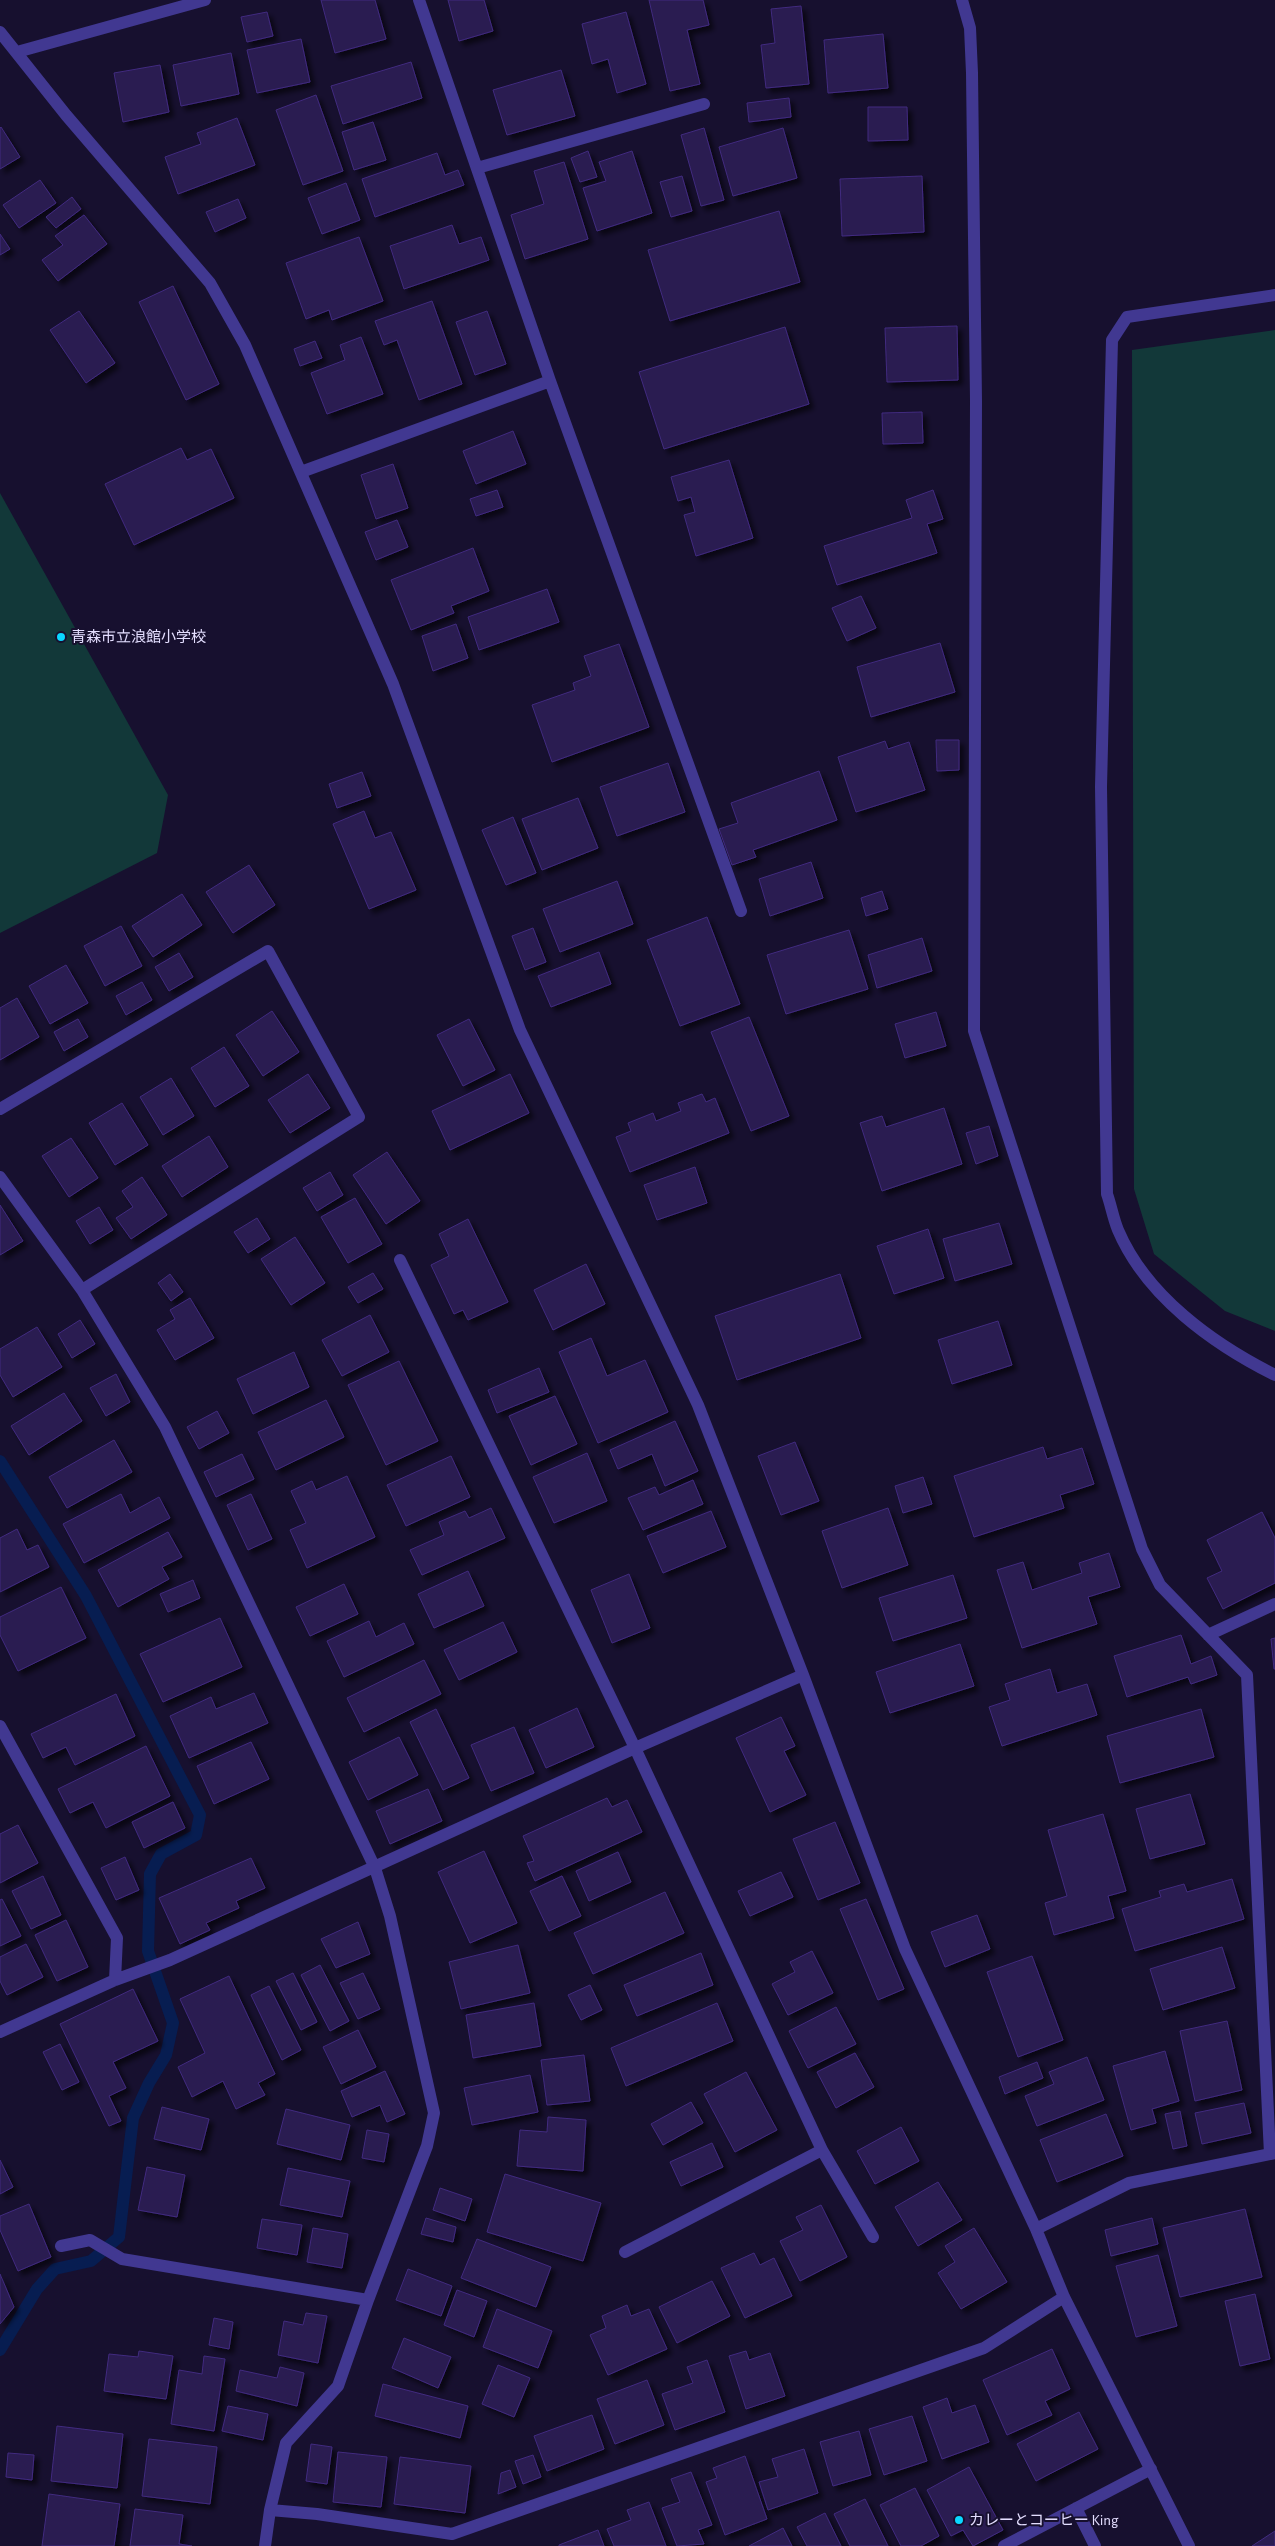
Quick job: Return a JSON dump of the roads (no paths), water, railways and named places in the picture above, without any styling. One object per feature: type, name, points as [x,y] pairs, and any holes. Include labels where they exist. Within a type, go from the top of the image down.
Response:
[{"type":"street","points":[[17,52],[205,0]]},
{"type":"street","points":[[419,0],[550,381],[741,911]]},
{"type":"street","points":[[962,0],[970,28],[972,73],[976,392],[974,1031],[1142,1549],[1160,1585],[1247,1675],[1272,2154],[1129,2183],[1036,2229]]},
{"type":"street","points":[[0,32],[66,115],[210,283],[245,345],[393,684],[520,1030],[698,1405],[803,1675],[906,1949],[1036,2229],[1064,2297],[1189,2546]]},
{"type":"street","points":[[477,168],[704,104]]},
{"type":"street","points":[[1275,295],[1127,317],[1112,340],[1101,787],[1107,1194],[1118,1230],[1140,1269],[1171,1304],[1240,1357],[1275,1374]]},
{"type":"street","points":[[301,472],[550,381]]},
{"type":"street","points":[[0,1109],[268,950],[359,1117],[82,1290]]},
{"type":"street","points":[[0,1177],[82,1290],[164,1427],[375,1868],[390,1916],[434,2113],[428,2146],[368,2300],[338,2386],[286,2444],[270,2510],[265,2546]]},
{"type":"street","points":[[400,1260],[635,1748],[822,2150],[873,2237]]},
{"type":"street","points":[[1208,1635],[1275,1604]]},
{"type":"street","points":[[1,2030],[115,1980],[170,1960],[635,1748],[803,1675]]},
{"type":"street","points":[[0,1726],[117,1938],[115,1980]]},
{"type":"street","points":[[624,2252],[822,2150]]},
{"type":"street","points":[[61,2246],[90,2240],[122,2259],[368,2300]]},
{"type":"street","points":[[270,2510],[317,2514],[452,2534],[984,2348],[1064,2297]]},
{"type":"street","points":[[1004,2546],[1151,2469]]},
{"type":"street","points":[[1076,2508],[1095,2546]]},
{"type":"waterway","points":[[0,1461],[86,1596],[200,1815],[196,1835],[161,1854],[150,1874],[148,1951],[173,2023],[166,2055],[149,2083],[133,2118],[119,2237],[91,2261],[55,2269],[37,2289],[0,2350]]},
{"type":"place","name":"青森市立浪館小学校","points":[[61,637]]},
{"type":"place","name":"カレーとコーヒー King","points":[[959,2520]]}]
